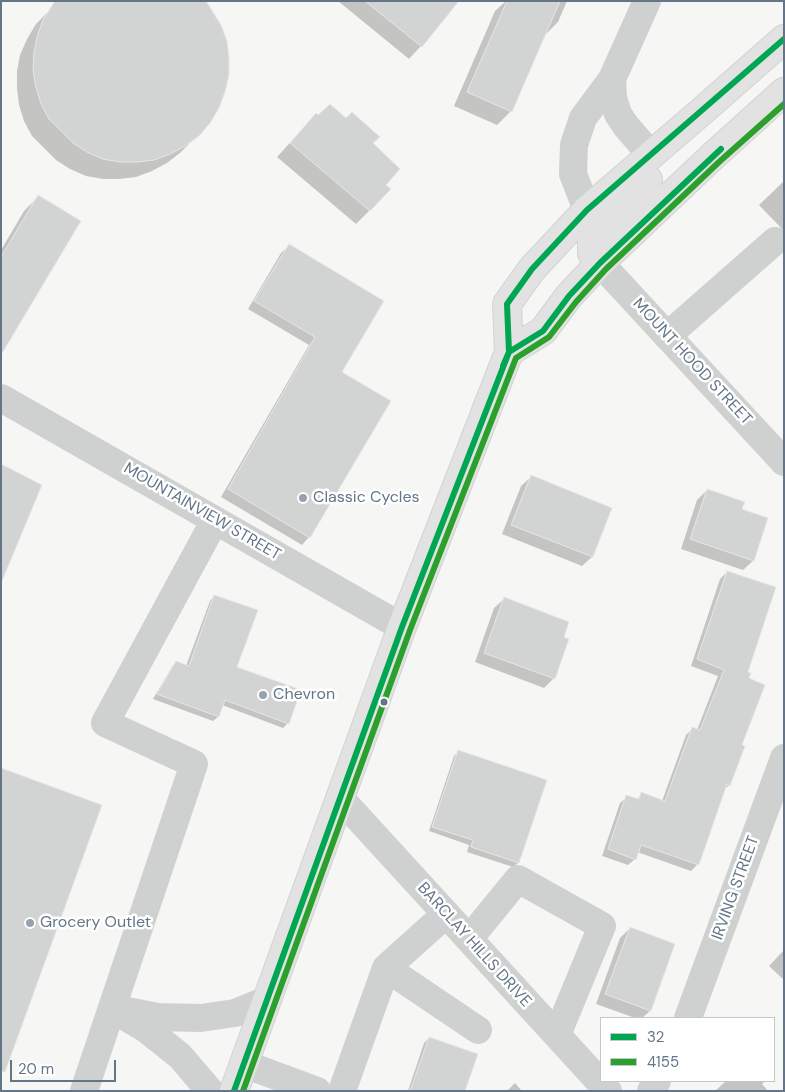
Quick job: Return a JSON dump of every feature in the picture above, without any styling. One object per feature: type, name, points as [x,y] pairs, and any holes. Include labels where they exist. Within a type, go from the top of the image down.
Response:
[{"type":"main road","points":[[234,1091],[402,627],[509,352],[507,304],[532,269],[587,210],[784,39]]},
{"type":"main road","points":[[509,352],[543,331],[569,296],[600,263],[784,92]]},
{"type":"main road","points":[[600,263],[592,253],[592,241],[598,229],[674,155],[702,112]]},
{"type":"street","points":[[587,210],[573,174],[574,145],[583,118],[612,79],[647,1]]},
{"type":"street","points":[[612,79],[613,98],[618,114],[651,154]]},
{"type":"street","points":[[667,336],[775,241]]},
{"type":"street","name":"MOUNT HOOD STREET","points":[[600,263],[784,462]]},
{"type":"street","name":"MOUNTAINVIEW STREET","points":[[1,398],[402,627]]},
{"type":"street","points":[[84,1091],[194,764],[105,723],[215,520]]},
{"type":"street","name":"IRVING STREET","points":[[688,1017],[784,758]]},
{"type":"street","name":"BARCLAY HILLS DRIVE","points":[[340,798],[608,1091]]},
{"type":"street","points":[[469,939],[518,879],[602,926],[557,1035]]},
{"type":"street","points":[[342,1091],[386,968],[446,914]]},
{"type":"street","points":[[386,968],[478,1030]]},
{"type":"street","points":[[112,1008],[158,1017],[201,1018],[236,1013],[267,1000]]},
{"type":"street","points":[[112,1008],[146,1029],[180,1056],[210,1091]]},
{"type":"street","points":[[244,1064],[317,1091]]},
{"type":"building","points":[[55,1],[206,1],[221,25],[227,41],[229,75],[219,108],[199,136],[170,154],[154,160],[137,162],[103,159],[73,143],[49,119],[41,104],[33,70],[37,37],[43,20]]},
{"type":"building","points":[[365,1],[459,1],[422,47]]},
{"type":"building","points":[[507,1],[560,1],[512,112],[467,92]]},
{"type":"building","points":[[330,104],[346,118],[352,112],[380,137],[373,143],[400,169],[386,185],[391,189],[370,211],[290,143],[316,113],[318,115]]},
{"type":"building","points":[[38,195],[81,221],[1,355],[1,257]]},
{"type":"building","points":[[289,244],[384,301],[342,372],[391,401],[310,538],[228,489],[315,337],[254,301]]},
{"type":"building","points":[[1,464],[42,485],[2,581],[1,581]]},
{"type":"building","points":[[531,475],[612,508],[593,557],[511,525]]},
{"type":"building","points":[[707,489],[745,502],[742,509],[768,518],[754,561],[690,539]]},
{"type":"building","points":[[727,571],[776,587],[748,672],[751,673],[749,678],[765,685],[742,745],[745,746],[730,786],[727,784],[699,865],[641,845],[636,860],[608,849],[626,795],[639,799],[641,792],[665,801],[692,727],[700,730],[724,670],[697,659]]},
{"type":"building","points":[[214,595],[258,610],[237,667],[301,690],[289,724],[225,700],[219,717],[157,694],[176,661],[189,666]]},
{"type":"building","points":[[504,597],[569,622],[564,637],[569,639],[555,679],[484,653]]},
{"type":"building","points":[[458,750],[547,780],[519,863],[471,847],[473,840],[432,827]]},
{"type":"building","name":"Grocery Outlet","points":[[1,768],[102,805],[5,1072],[1,1071]]},
{"type":"building","points":[[630,927],[675,944],[651,1011],[605,994]]},
{"type":"building","points":[[429,1037],[478,1054],[465,1091],[410,1091]]},
{"type":"transit line","name":"32","points":[[234,1091],[402,627],[509,352],[507,304],[532,269],[587,210],[784,39]]},
{"type":"transit line","name":"4155","points":[[243,1091],[410,630],[516,358],[549,337],[576,302],[606,269],[719,162],[784,104]]},
{"type":"transit line","name":"32","points":[[503,366],[509,352],[543,331],[569,296],[600,263],[721,149]]},
{"type":"place","name":"Classic Cycles","points":[[303,498]]},
{"type":"place","name":"Chevron","points":[[263,695]]},
{"type":"place","name":"Grocery Outlet","points":[[30,923]]}]
